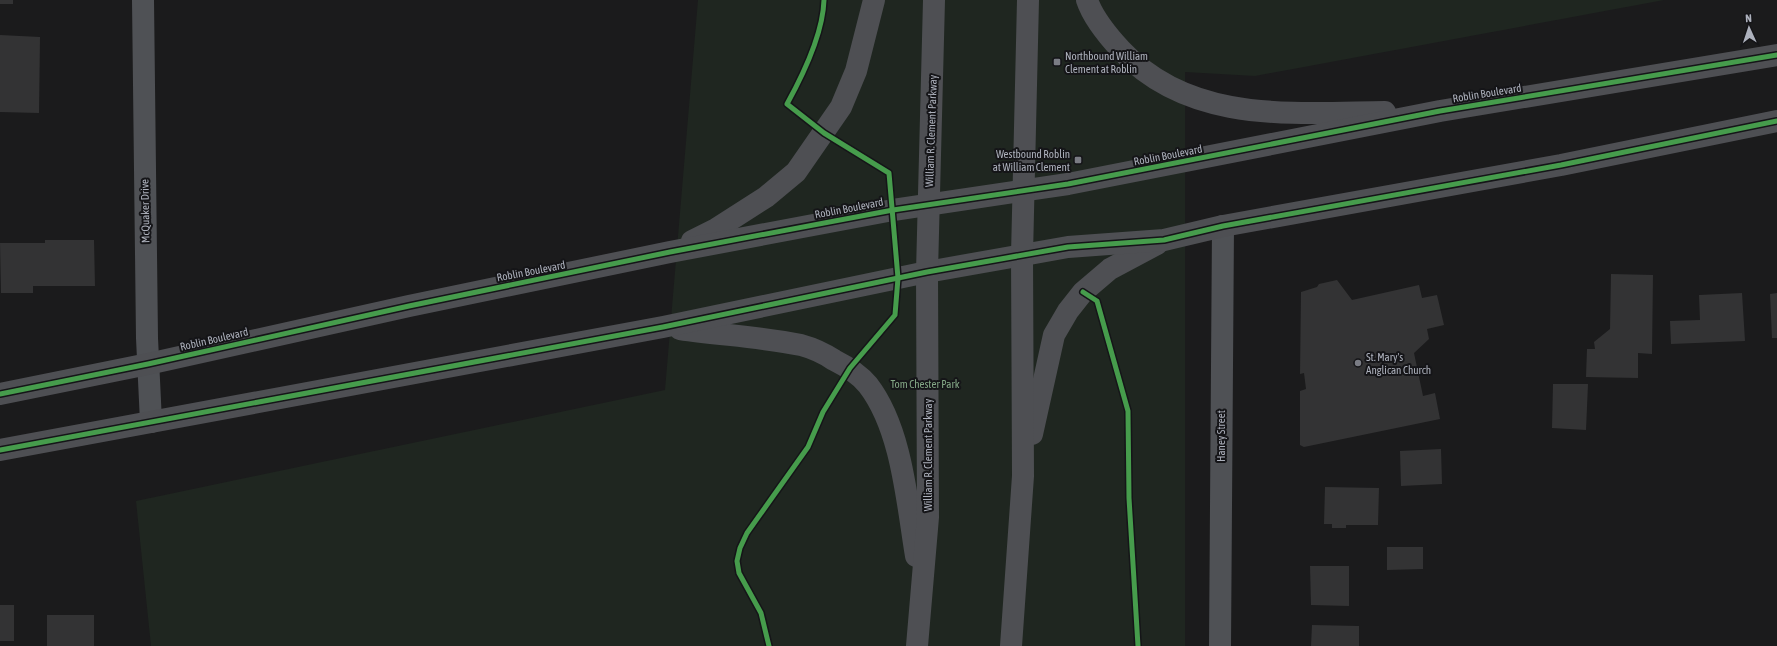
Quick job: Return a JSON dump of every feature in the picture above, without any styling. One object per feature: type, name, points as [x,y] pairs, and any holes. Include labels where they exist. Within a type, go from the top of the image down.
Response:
[{"type":"main road","points":[[670,252],[716,228],[766,197],[796,172],[840,107],[856,71],[874,0]]},
{"type":"main road","name":"William R. Clement Parkway","points":[[916,646],[928,517],[927,272],[934,0]]},
{"type":"main road","points":[[1011,646],[1023,476],[1022,255],[1028,0]]},
{"type":"main road","points":[[1087,0],[1111,39],[1136,66],[1174,89],[1207,102],[1247,111],[1289,113],[1440,111]]},
{"type":"main road","name":"Roblin Boulevard","points":[[0,394],[148,364],[409,306],[670,252],[929,204],[1068,184],[1440,111],[1777,56]]},
{"type":"main road","points":[[0,450],[663,327],[927,272],[1068,247],[1164,240],[1223,226],[1561,165],[1777,121]]},
{"type":"main road","points":[[1023,476],[1054,335],[1083,292],[1110,269],[1164,240]]},
{"type":"main road","points":[[663,327],[802,345],[829,356],[850,368],[867,384],[879,402],[891,426],[900,463],[922,585]]},
{"type":"street","name":"McQuaker Drive","points":[[143,0],[148,364],[151,422]]},
{"type":"street","name":"Haney Street","points":[[1220,646],[1223,226]]},
{"type":"green space","name":"Tom Chester Park","points":[[698,0],[1664,0],[1255,76],[1185,72],[1185,646],[151,646],[136,501],[665,390]]},
{"type":"building","points":[[0,0],[13,0],[13,4],[0,4]]},
{"type":"building","points":[[0,35],[40,37],[39,113],[0,112]]},
{"type":"building","points":[[45,240],[94,240],[95,286],[33,286],[33,293],[1,293],[0,243],[45,243]]},
{"type":"building","points":[[1611,274],[1653,275],[1652,354],[1638,353],[1638,378],[1586,377],[1587,349],[1595,349],[1594,342],[1610,329]]},
{"type":"building","name":"St. Mary's Anglican Church","points":[[1337,280],[1352,300],[1419,285],[1422,298],[1437,295],[1444,325],[1427,329],[1429,339],[1414,353],[1423,396],[1435,393],[1440,419],[1304,447],[1300,445],[1300,391],[1306,389],[1304,373],[1300,374],[1301,292],[1317,287],[1319,284]]},
{"type":"building","points":[[1742,293],[1745,341],[1671,344],[1670,321],[1700,320],[1699,295]]},
{"type":"building","points":[[1777,293],[1777,338],[1772,338],[1770,294]]},
{"type":"building","points":[[1553,384],[1588,384],[1586,430],[1552,428]]},
{"type":"building","points":[[1441,449],[1442,484],[1401,486],[1400,451]]},
{"type":"building","points":[[1325,487],[1379,488],[1378,525],[1346,525],[1346,528],[1332,528],[1332,524],[1324,524]]},
{"type":"building","points":[[1387,547],[1423,547],[1423,569],[1387,570]]},
{"type":"building","points":[[1310,566],[1349,566],[1349,606],[1311,605]]},
{"type":"building","points":[[0,605],[14,605],[14,641],[0,641]]},
{"type":"building","points":[[47,615],[94,615],[94,646],[47,646]]},
{"type":"building","points":[[1312,625],[1359,626],[1359,646],[1311,646]]},
{"type":"cycle path","points":[[769,646],[761,613],[739,573],[737,561],[740,548],[747,533],[808,447],[823,412],[850,368],[895,315],[898,278],[889,173],[824,133],[787,104],[811,54],[816,40],[823,13],[824,0]]},
{"type":"cycle path","points":[[0,394],[148,364],[409,306],[670,252],[893,210],[1068,184],[1440,111],[1777,55]]},
{"type":"cycle path","points":[[0,450],[663,327],[927,272],[1068,247],[1164,240],[1223,226],[1561,165],[1777,121]]},
{"type":"cycle path","points":[[1083,292],[1097,301],[1128,411],[1129,498],[1138,646]]},
{"type":"place","name":"Northbound William Clement at Roblin","points":[[1057,62]]},
{"type":"place","name":"Westbound Roblin at William Clement","points":[[1078,160]]},
{"type":"place","name":"St. Mary's Anglican Church","points":[[1358,363]]}]
